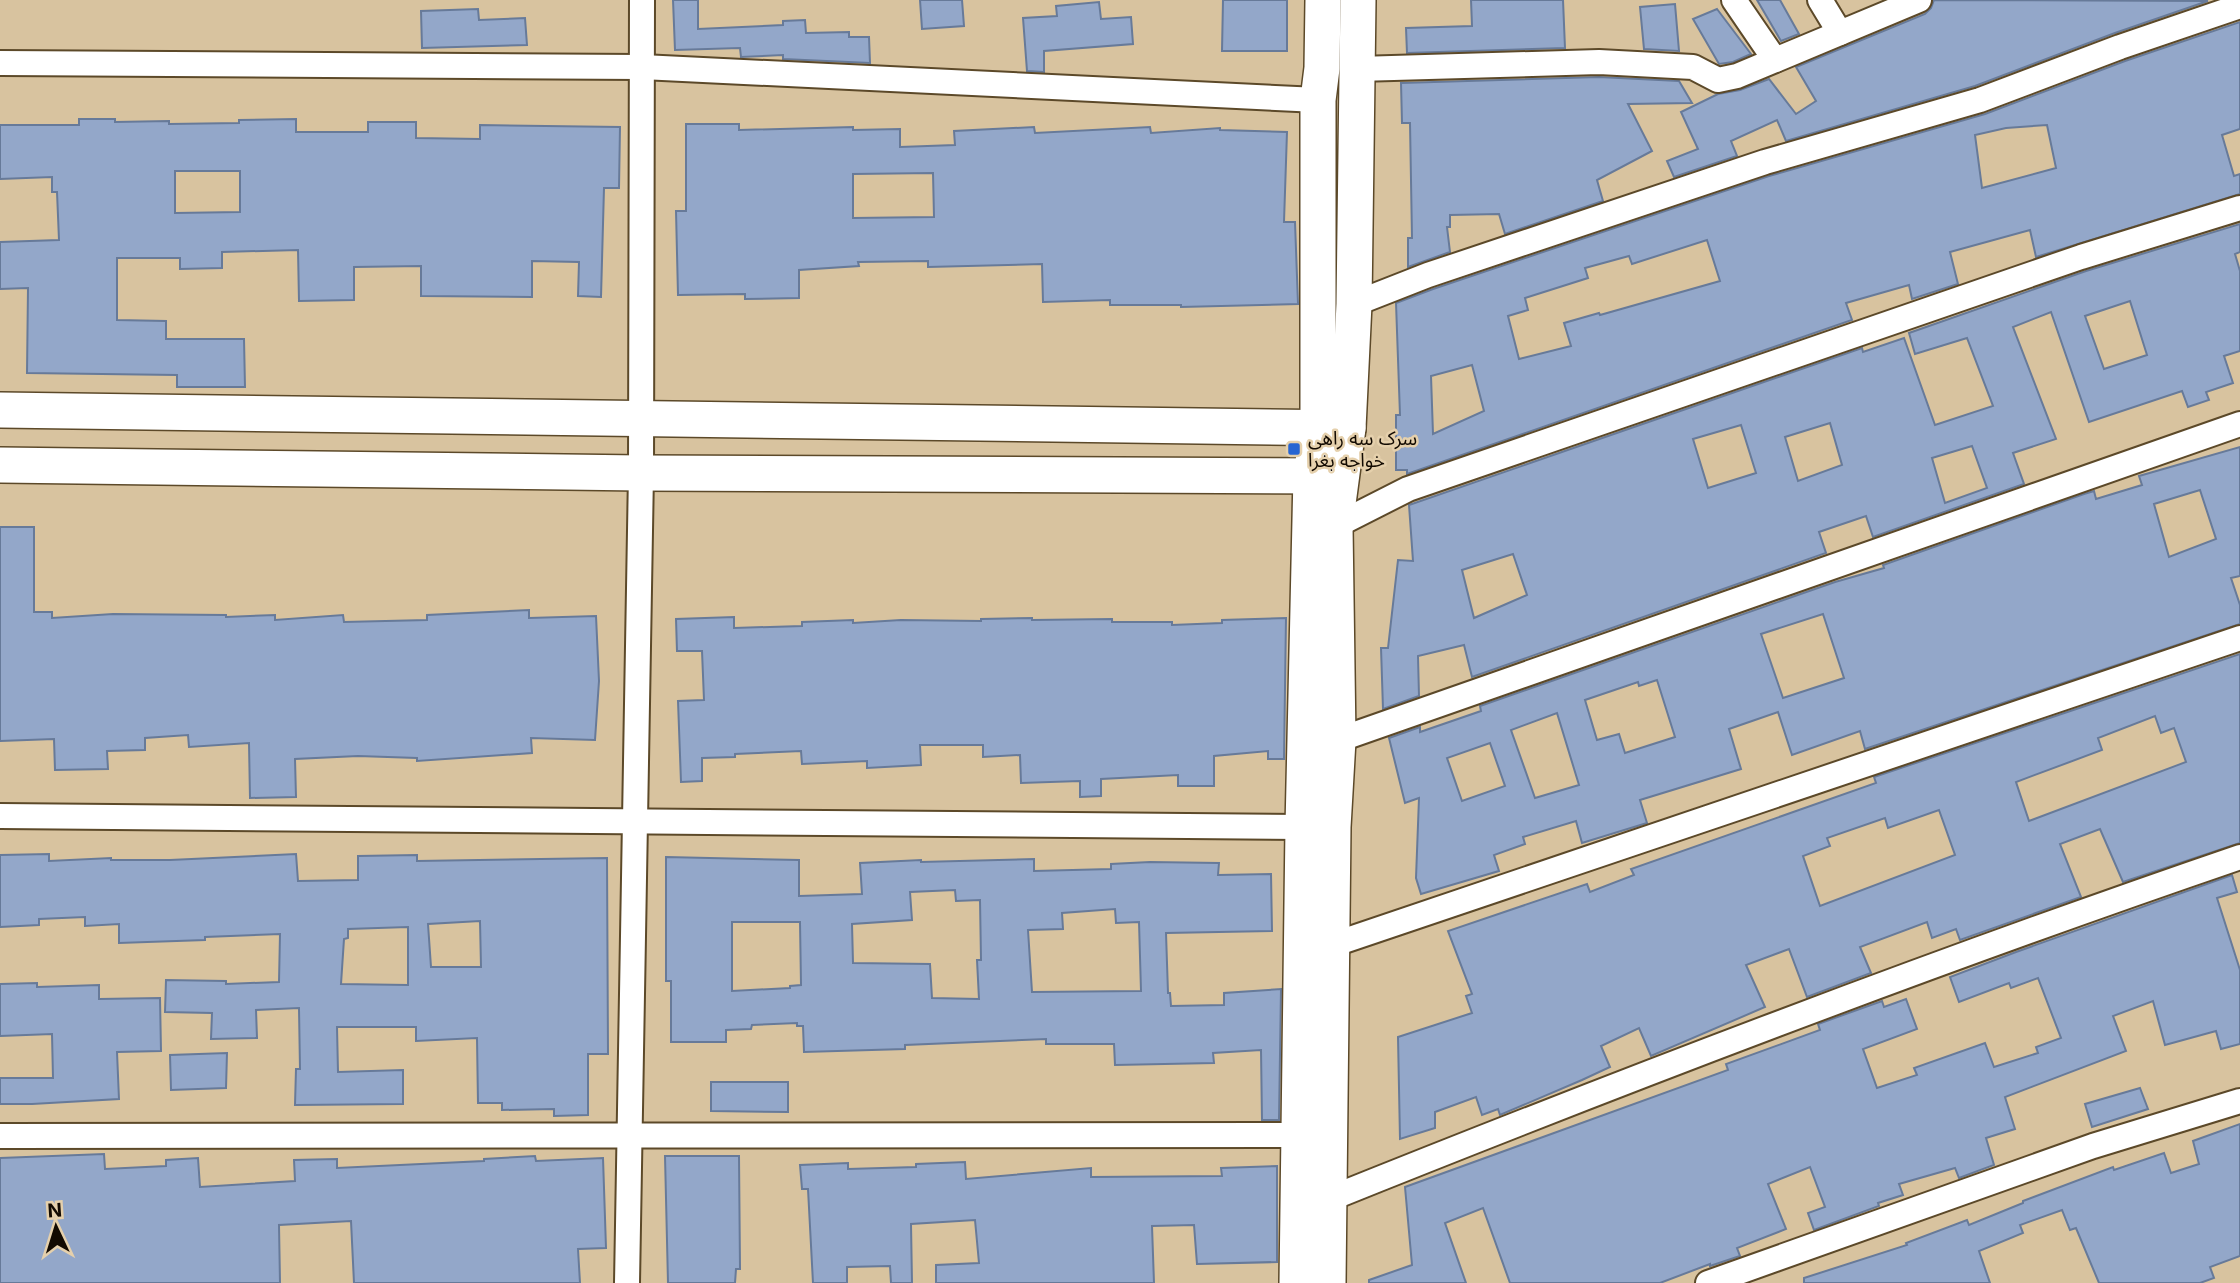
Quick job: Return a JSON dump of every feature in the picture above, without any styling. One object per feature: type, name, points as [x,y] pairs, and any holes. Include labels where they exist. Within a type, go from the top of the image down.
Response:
[{"type":"main road","points":[[1323,0],[1322,68],[1318,100],[1333,428]]},
{"type":"main road","points":[[1297,1283],[1303,827],[1326,476],[1354,304],[1358,0]]},
{"type":"main road","points":[[0,410],[1333,428]]},
{"type":"main road","points":[[0,466],[640,474],[1326,476]]},
{"type":"main road","points":[[1326,476],[1335,526],[1338,740],[1334,827],[1328,1283]]},
{"type":"street","points":[[627,1283],[641,419],[642,0]]},
{"type":"street","points":[[1734,0],[1775,60]]},
{"type":"street","points":[[1820,0],[1840,33]]},
{"type":"street","points":[[1358,69],[1599,62],[1693,67],[1718,80],[1737,76],[1919,0]]},
{"type":"street","points":[[1354,304],[1428,275],[1765,162],[1980,100],[2232,6]]},
{"type":"street","points":[[0,63],[642,66],[1318,100]]},
{"type":"street","points":[[1335,526],[1408,488],[2068,262],[2240,208]]},
{"type":"street","points":[[1338,740],[2240,424]]},
{"type":"street","points":[[1332,945],[2240,638]]},
{"type":"street","points":[[0,816],[1303,827]]},
{"type":"street","points":[[1329,1199],[1598,1091],[2109,902],[2240,857]]},
{"type":"street","points":[[1708,1283],[2093,1146],[2240,1101]]},
{"type":"street","points":[[0,1136],[1300,1135]]},
{"type":"building","points":[[673,0],[698,0],[698,29],[783,25],[783,21],[805,20],[806,33],[849,32],[849,37],[869,37],[870,63],[783,59],[783,55],[741,57],[740,48],[675,50]]},
{"type":"building","points":[[920,0],[962,0],[964,26],[922,29]]},
{"type":"building","points":[[1223,0],[1287,0],[1287,51],[1222,51]]},
{"type":"building","points":[[1471,0],[1563,0],[1565,48],[1407,53],[1406,28],[1472,26]]},
{"type":"building","points":[[1757,0],[1780,0],[1799,34],[1781,41]]},
{"type":"building","points":[[1934,0],[2208,1],[1975,86],[1786,141],[1777,120],[1731,141],[1737,156],[1674,177],[1667,161],[1698,149],[1681,112],[1718,94],[1740,90],[1769,79],[1796,114],[1816,101],[1796,67],[1925,14]]},
{"type":"building","points":[[1099,2],[1101,19],[1131,17],[1133,44],[1044,51],[1044,72],[1027,71],[1023,18],[1057,16],[1056,6]]},
{"type":"building","points":[[1675,4],[1679,51],[1644,49],[1640,7]]},
{"type":"building","points":[[478,9],[479,20],[525,18],[527,45],[422,48],[421,11]]},
{"type":"building","points":[[1717,9],[1751,54],[1733,62],[1719,64],[1693,19]]},
{"type":"building","points":[[2240,22],[2240,129],[2222,135],[2234,176],[2240,174],[2240,194],[2036,257],[2030,230],[1950,252],[1958,284],[1912,299],[1909,285],[1846,303],[1852,320],[1407,474],[1407,470],[1396,470],[1396,415],[1400,415],[1396,303],[1769,176],[1985,114],[2125,61]],"holes":[[[2047,125],[2056,168],[1982,188],[1975,135],[2006,128]],[[1707,240],[1720,281],[1564,323],[1571,346],[1519,359],[1508,316],[1528,310],[1525,298],[1588,278],[1585,268],[1629,256],[1632,264]],[[1472,365],[1484,411],[1433,434],[1431,376]]]},
{"type":"building","points":[[1599,77],[1679,81],[1692,103],[1628,104],[1652,151],[1597,180],[1603,201],[1505,234],[1499,214],[1450,215],[1450,227],[1447,227],[1450,252],[1408,267],[1408,238],[1412,238],[1410,123],[1402,123],[1401,83]]},
{"type":"building","points":[[79,119],[115,119],[115,122],[169,121],[169,124],[296,119],[296,132],[368,132],[368,122],[416,122],[416,138],[480,139],[480,125],[620,127],[619,188],[604,188],[601,297],[578,296],[579,262],[532,261],[532,297],[421,296],[421,266],[354,267],[354,300],[299,301],[298,250],[222,252],[222,268],[180,269],[180,258],[117,258],[117,320],[166,321],[166,339],[244,339],[245,387],[177,387],[177,375],[27,373],[28,288],[0,289],[0,242],[59,240],[57,192],[52,192],[52,177],[0,179],[0,125],[79,125]],"holes":[[[175,171],[240,171],[240,212],[175,213]]]},
{"type":"building","points":[[686,124],[739,124],[739,130],[853,127],[853,130],[900,129],[900,147],[955,145],[954,131],[1034,127],[1035,133],[1150,127],[1151,133],[1220,128],[1287,132],[1284,222],[1295,222],[1298,304],[1181,307],[1110,305],[1110,300],[1043,302],[1042,264],[928,267],[928,261],[858,262],[859,266],[799,270],[799,298],[745,299],[745,294],[678,295],[676,211],[686,211]],"holes":[[[933,173],[934,217],[853,218],[853,174]]]},
{"type":"building","points":[[2240,224],[2240,252],[2235,254],[2240,271],[2240,351],[2224,356],[2233,383],[2206,392],[2209,400],[2188,407],[2182,391],[2089,422],[2051,312],[2013,327],[2056,439],[2013,453],[2024,484],[1873,537],[1866,516],[1819,532],[1826,553],[1472,677],[1464,645],[1418,656],[1419,696],[1383,709],[1381,648],[1388,648],[1398,560],[1413,561],[1409,505],[1862,348],[1863,352],[1904,338],[1935,425],[1993,406],[1967,338],[1915,354],[1909,333],[2086,271]],"holes":[[[2130,301],[2147,355],[2104,369],[2085,316]],[[1830,423],[1842,465],[1798,481],[1785,437]],[[1741,425],[1756,473],[1708,488],[1693,439]],[[1972,446],[1987,488],[1945,503],[1932,458]],[[1513,554],[1527,595],[1474,618],[1462,570]]]},
{"type":"building","points":[[2240,447],[2240,576],[2231,578],[2240,605],[2240,624],[1865,749],[1860,731],[1792,755],[1778,712],[1729,729],[1741,769],[1640,800],[1647,823],[1582,843],[1576,821],[1523,837],[1525,844],[1494,855],[1499,871],[1421,894],[1416,878],[1419,798],[1405,803],[1389,738],[1420,727],[1420,732],[1481,711],[1480,706],[1835,582],[1884,568],[1883,565],[2084,494],[2094,491],[2096,499],[2142,485],[2139,476]],"holes":[[[2200,490],[2216,539],[2169,557],[2154,504]],[[1823,614],[1844,678],[1783,698],[1761,634]],[[1657,680],[1675,737],[1625,753],[1619,734],[1597,740],[1585,700],[1638,682],[1639,686]],[[1557,713],[1579,785],[1535,798],[1511,730]],[[1490,743],[1505,786],[1462,801],[1447,758]]]},
{"type":"building","points":[[0,527],[34,527],[34,612],[52,612],[52,618],[113,614],[226,617],[275,615],[275,620],[343,615],[344,622],[427,620],[427,615],[529,610],[529,618],[596,616],[599,681],[595,740],[531,738],[532,753],[417,761],[417,758],[358,756],[295,759],[296,797],[250,798],[249,743],[189,747],[188,735],[145,738],[145,750],[107,751],[108,769],[55,770],[54,739],[0,741]]},
{"type":"building","points":[[734,617],[734,628],[802,626],[802,622],[853,620],[853,623],[901,620],[1112,619],[1112,622],[1172,622],[1172,625],[1286,618],[1284,759],[1268,759],[1268,751],[1214,756],[1214,786],[1178,786],[1178,775],[1101,779],[1101,796],[1080,797],[1080,781],[1021,783],[1020,755],[983,757],[983,745],[920,745],[921,765],[867,768],[867,761],[802,764],[801,751],[702,758],[702,781],[681,782],[678,701],[704,700],[702,651],[677,651],[676,619]]},
{"type":"building","points":[[2240,654],[2240,843],[2123,882],[2100,829],[2060,844],[2081,897],[1960,940],[1956,929],[1932,938],[1927,922],[1860,947],[1871,973],[1807,997],[1789,949],[1746,965],[1765,1007],[1651,1056],[1639,1028],[1601,1046],[1610,1067],[1500,1115],[1498,1109],[1482,1115],[1476,1097],[1435,1112],[1435,1128],[1400,1139],[1398,1037],[1472,1013],[1466,996],[1472,994],[1448,931],[1587,884],[1590,892],[1634,875],[1631,869],[1876,783],[1874,777]],"holes":[[[2155,716],[2161,733],[2174,728],[2186,762],[2029,821],[2016,782],[2102,750],[2098,738]],[[1939,810],[1955,855],[1820,906],[1803,856],[1830,846],[1827,838],[1885,818],[1888,828]]]},
{"type":"building","points":[[49,854],[49,861],[111,858],[170,860],[296,854],[298,881],[358,880],[358,856],[417,855],[417,861],[607,858],[608,1054],[588,1054],[588,1115],[554,1116],[554,1109],[502,1110],[502,1103],[478,1103],[477,1038],[416,1041],[416,1027],[337,1027],[338,1072],[403,1070],[403,1104],[295,1105],[296,1069],[300,1069],[299,1008],[256,1010],[257,1038],[211,1039],[212,1013],[165,1012],[166,980],[226,981],[226,984],[279,982],[280,934],[119,943],[119,924],[85,926],[85,917],[39,919],[39,925],[0,927],[0,855]],"holes":[[[480,921],[481,967],[431,967],[428,924]],[[408,927],[408,985],[341,984],[344,939],[348,938],[348,929]]]},
{"type":"building","points":[[666,857],[799,860],[799,896],[862,894],[860,863],[921,860],[1034,859],[1034,871],[1111,869],[1111,864],[1150,862],[1219,863],[1218,875],[1271,874],[1272,931],[1166,933],[1168,993],[1171,1006],[1224,1005],[1224,993],[1281,989],[1279,1120],[1262,1120],[1261,1050],[1213,1053],[1214,1063],[1115,1065],[1114,1044],[1046,1044],[1046,1039],[905,1045],[905,1049],[804,1052],[803,1026],[797,1026],[797,1023],[752,1025],[751,1029],[726,1030],[726,1042],[671,1042],[671,981],[666,981]],"holes":[[[955,890],[956,901],[980,900],[981,960],[977,960],[979,999],[932,998],[930,964],[853,963],[852,924],[912,920],[910,892]],[[1115,909],[1116,923],[1139,922],[1141,991],[1032,992],[1028,930],[1063,929],[1062,913]],[[732,922],[800,922],[801,985],[732,991]]]},
{"type":"building","points":[[2232,875],[2237,892],[2217,898],[2240,970],[2240,1044],[2221,1049],[2216,1031],[2165,1045],[2153,1001],[2113,1016],[2126,1051],[2005,1097],[2015,1129],[1986,1138],[1994,1165],[1959,1178],[1955,1168],[1899,1184],[1903,1195],[1814,1230],[1808,1213],[1825,1207],[1810,1167],[1768,1184],[1786,1229],[1737,1248],[1740,1256],[1660,1283],[1510,1283],[1483,1208],[1445,1223],[1466,1283],[1369,1283],[1369,1280],[1412,1265],[1405,1187],[1728,1070],[1726,1064],[1820,1030],[1818,1024],[1882,1001],[1884,1007],[1906,999],[1917,1029],[1863,1049],[1877,1088],[1917,1075],[1914,1068],[1985,1043],[1994,1067],[2038,1053],[2036,1047],[2061,1038],[2038,978],[2011,988],[2009,983],[1959,1002],[1950,977]]},
{"type":"building","points":[[37,983],[37,987],[99,985],[99,999],[160,998],[161,1051],[117,1052],[119,1099],[0,1104],[0,1078],[53,1078],[52,1034],[0,1036],[0,984]]},
{"type":"building","points":[[227,1053],[226,1088],[171,1090],[170,1055]]},
{"type":"building","points":[[711,1082],[788,1082],[788,1112],[711,1111]]},
{"type":"building","points":[[2140,1088],[2148,1109],[2092,1127],[2085,1104]]},
{"type":"building","points":[[2240,1124],[2240,1256],[2210,1267],[2214,1278],[2200,1283],[2099,1283],[2076,1228],[2070,1230],[2062,1210],[2020,1225],[2023,1233],[1979,1251],[1990,1283],[1804,1283],[1804,1278],[1907,1245],[1906,1243],[1967,1220],[1969,1225],[2113,1167],[2114,1170],[2164,1153],[2171,1173],[2199,1164],[2193,1141]]},
{"type":"building","points":[[104,1154],[105,1169],[166,1166],[166,1160],[198,1158],[200,1187],[295,1181],[294,1160],[337,1159],[337,1168],[535,1156],[536,1161],[603,1158],[606,1248],[578,1249],[580,1283],[354,1283],[351,1221],[279,1225],[280,1283],[0,1283],[0,1158]]},
{"type":"building","points":[[665,1156],[739,1156],[740,1269],[736,1269],[735,1283],[668,1283]]},
{"type":"building","points":[[965,1162],[966,1179],[1091,1168],[1091,1177],[1222,1176],[1221,1168],[1277,1166],[1277,1262],[1197,1264],[1194,1225],[1152,1226],[1154,1283],[936,1283],[936,1265],[979,1263],[975,1220],[911,1224],[912,1283],[891,1283],[890,1266],[847,1267],[847,1283],[813,1283],[808,1189],[802,1189],[800,1165],[848,1163],[848,1169]]},
{"type":"place","name":"سرک سه راهی خواجه بغرا","points":[[1294,449]]}]
